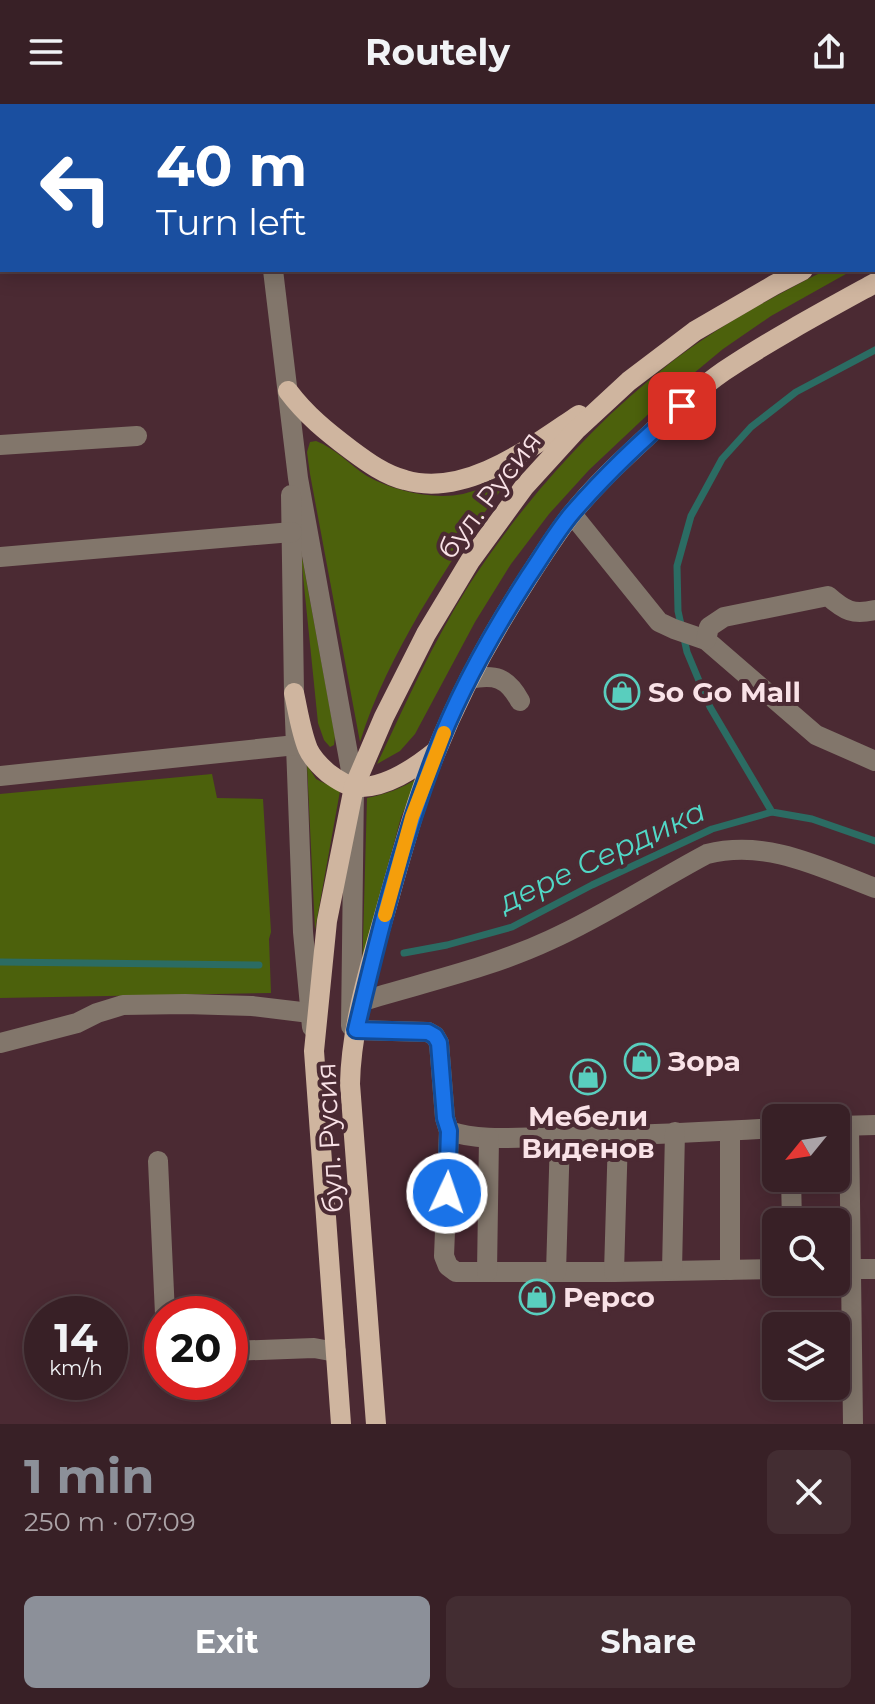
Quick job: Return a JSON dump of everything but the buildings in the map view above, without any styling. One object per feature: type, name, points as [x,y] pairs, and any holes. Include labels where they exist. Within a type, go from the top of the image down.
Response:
[{"type":"main road","name":"бул. Русия","points":[[341,1424],[314,1051],[327,921],[354,787],[384,717],[426,634],[470,561],[524,487],[576,430],[629,381],[695,331],[799,272]]},
{"type":"main road","name":"бул. Русия","points":[[376,1424],[350,1084],[351,1058],[408,832],[436,751],[469,679],[510,605],[572,514],[616,465],[722,373],[875,283]]},
{"type":"main road","points":[[288,391],[315,422],[380,470],[406,481],[437,483],[468,478],[497,467],[629,381]]},
{"type":"main road","points":[[294,693],[308,749],[319,765],[354,787],[385,782],[420,764],[436,751]]},
{"type":"street","points":[[273,272],[298,478],[354,787],[351,1058]]},
{"type":"street","points":[[288,391],[303,932],[314,1051]]},
{"type":"street","points":[[0,445],[137,436]]},
{"type":"street","points":[[572,514],[659,622],[700,638],[816,735],[875,761]]},
{"type":"street","points":[[0,557],[292,532]]},
{"type":"street","points":[[700,638],[724,617],[828,596],[842,608],[858,613],[875,610]]},
{"type":"street","points":[[469,679],[494,677],[514,690],[520,701]]},
{"type":"street","points":[[0,776],[296,745]]},
{"type":"street","points":[[363,1001],[505,959],[550,940],[707,854],[749,849],[769,851],[875,888]]},
{"type":"street","points":[[0,1043],[77,1023],[123,1005],[239,1005],[310,1013]]},
{"type":"street","points":[[356,1030],[428,1032],[439,1043],[445,1118],[449,1131],[444,1256],[448,1266],[456,1272],[762,1269]]},
{"type":"street","points":[[850,1126],[875,1125]]},
{"type":"street","points":[[449,1131],[489,1138],[762,1129]]},
{"type":"street","points":[[730,1131],[730,1270]]},
{"type":"street","points":[[672,1270],[675,1132]]},
{"type":"street","points":[[614,1272],[618,1136]]},
{"type":"street","points":[[556,1272],[560,1137]]},
{"type":"street","points":[[487,1272],[489,1138]]},
{"type":"street","points":[[158,1161],[164,1296]]},
{"type":"street","points":[[850,1269],[875,1269]]},
{"type":"street","points":[[846,1296],[853,1424]]},
{"type":"street","points":[[248,1350],[314,1348],[336,1352]]},
{"type":"green space","points":[[822,272],[849,272],[771,316],[723,349],[676,388],[589,470],[549,514],[511,564],[475,622],[415,734],[400,751],[377,764],[432,651],[469,585],[512,524],[560,466],[640,387],[687,350]]},
{"type":"green space","points":[[316,441],[367,476],[414,493],[451,496],[510,478],[420,612],[386,676],[360,742],[310,474],[307,452],[310,442]]},
{"type":"green space","points":[[300,546],[335,736],[334,745],[330,747],[318,723]]},
{"type":"green space","points":[[307,765],[316,779],[340,791],[315,930]]},
{"type":"green space","points":[[212,774],[217,798],[263,799],[271,932],[271,993],[0,998],[0,794]]},
{"type":"green space","points":[[418,778],[401,817],[373,921],[362,976],[367,798],[393,791]]},
{"type":"waterway","points":[[875,350],[796,392],[751,427],[722,459],[691,516],[677,566],[678,611],[687,652],[710,707],[772,812],[812,819],[875,841]]},
{"type":"waterway","name":"дере Сердика","points":[[404,953],[512,927],[592,885],[712,829],[772,812]]},
{"type":"waterway","name":"дере Сердика","points":[[0,962],[259,965]]},
{"type":"slow traffic","points":[[385,915],[412,817],[444,733]]},
{"type":"place","name":"So Go Mall","points":[[622,692]]},
{"type":"place","name":"Зора","points":[[642,1061]]},
{"type":"place","name":"Мебели Виденов","points":[[588,1077]]},
{"type":"place","name":"Pepco","points":[[537,1297]]},
{"type":"route","points":[[447,1193],[449,1131],[445,1118],[439,1043],[428,1032],[356,1030],[412,817],[436,751],[469,679],[510,605],[550,544],[616,465],[682,406]]}]
